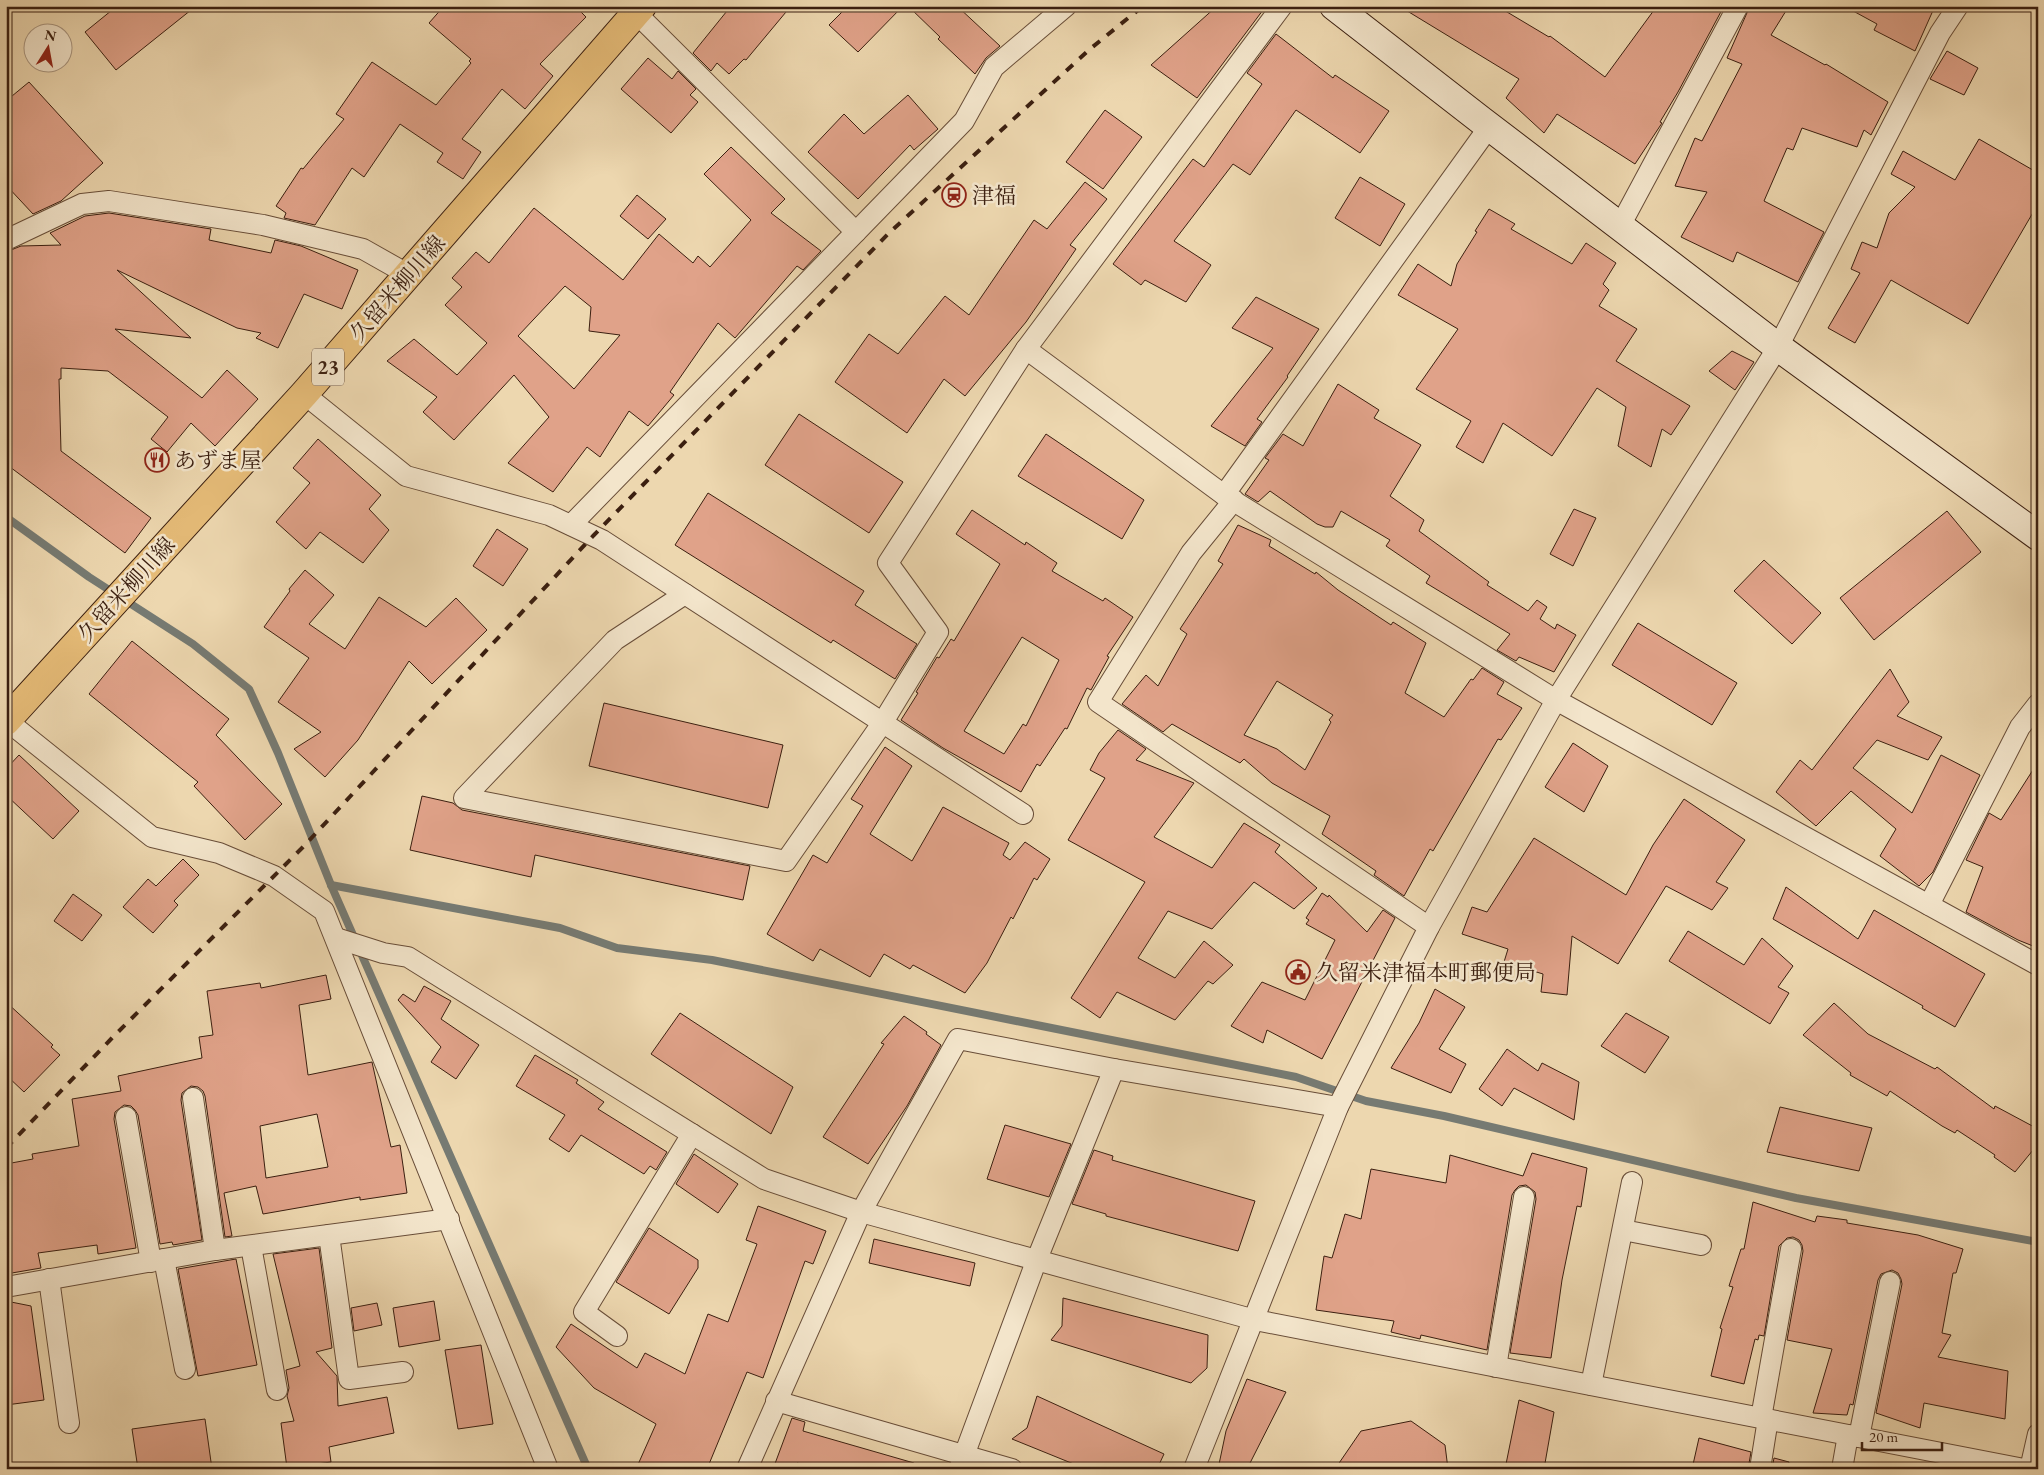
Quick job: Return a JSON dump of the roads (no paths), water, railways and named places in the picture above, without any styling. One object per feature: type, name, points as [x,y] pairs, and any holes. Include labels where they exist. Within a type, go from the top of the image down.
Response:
[{"type":"main road","name":"久留米柳川線","points":[[6,720],[304,394],[639,10]]},
{"type":"street","points":[[571,525],[964,121],[994,67],[1066,6]]},
{"type":"street","points":[[685,594],[615,640],[464,798],[786,861],[883,722],[938,632],[888,563],[1026,349],[1282,6]]},
{"type":"street","points":[[1334,6],[1489,127],[1778,347],[2038,536]]},
{"type":"street","points":[[1620,226],[1738,6]]},
{"type":"street","points":[[1194,1469],[1255,1320],[1338,1107],[1429,927],[1556,700],[1778,347],[1940,33],[1958,6]]},
{"type":"street","points":[[639,10],[856,232]]},
{"type":"street","points":[[1429,927],[1098,702],[1191,553],[1489,127]]},
{"type":"street","points":[[6,240],[82,204],[109,202],[263,225],[354,246],[363,249],[409,275]]},
{"type":"street","points":[[1026,349],[1229,498],[1556,700],[2038,965]]},
{"type":"street","points":[[304,394],[406,476],[549,515],[602,540],[1024,814]]},
{"type":"street","points":[[1929,905],[2020,728],[2038,704]]},
{"type":"street","points":[[6,720],[152,837],[219,853],[274,876],[324,911],[548,1469]]},
{"type":"street","points":[[336,938],[383,953],[408,957],[764,1179],[861,1212],[1255,1320],[2024,1469]]},
{"type":"street","points":[[747,1469],[861,1212],[958,1039],[1114,1069],[1338,1107]]},
{"type":"street","points":[[962,1462],[1037,1259],[1114,1069]]},
{"type":"street","points":[[193,1098],[215,1250]]},
{"type":"street","points":[[126,1117],[185,1369]]},
{"type":"street","points":[[617,1336],[584,1312],[692,1134]]},
{"type":"street","points":[[1592,1385],[1632,1182]]},
{"type":"street","points":[[1496,1366],[1524,1197]]},
{"type":"street","points":[[6,1287],[215,1250],[449,1219]]},
{"type":"street","points":[[1623,1230],[1700,1245]]},
{"type":"street","points":[[329,1235],[349,1379],[403,1372]]},
{"type":"street","points":[[251,1246],[277,1390]]},
{"type":"street","points":[[1760,1469],[1765,1419],[1791,1249]]},
{"type":"street","points":[[48,1280],[69,1423]]},
{"type":"street","points":[[1842,1469],[1853,1436],[1890,1282]]},
{"type":"street","points":[[776,1401],[962,1462],[1012,1469]]},
{"type":"street","points":[[2030,1469],[2038,1434]]},
{"type":"waterway","points":[[6,517],[89,577],[193,644],[249,689],[278,753],[331,885],[588,1469]]},
{"type":"waterway","points":[[331,885],[560,928],[617,948],[712,960],[1296,1077],[1366,1101],[1444,1116],[1796,1198],[2038,1242]]},
{"type":"railway","points":[[6,1148],[112,1038],[303,847],[593,536],[889,233],[1090,49],[1143,6]]},
{"type":"place","name":"津福","points":[[954,195]]},
{"type":"place","name":"あずま屋","points":[[157,460]]},
{"type":"place","name":"久留米津福本町郵便局","points":[[1298,972]]}]
